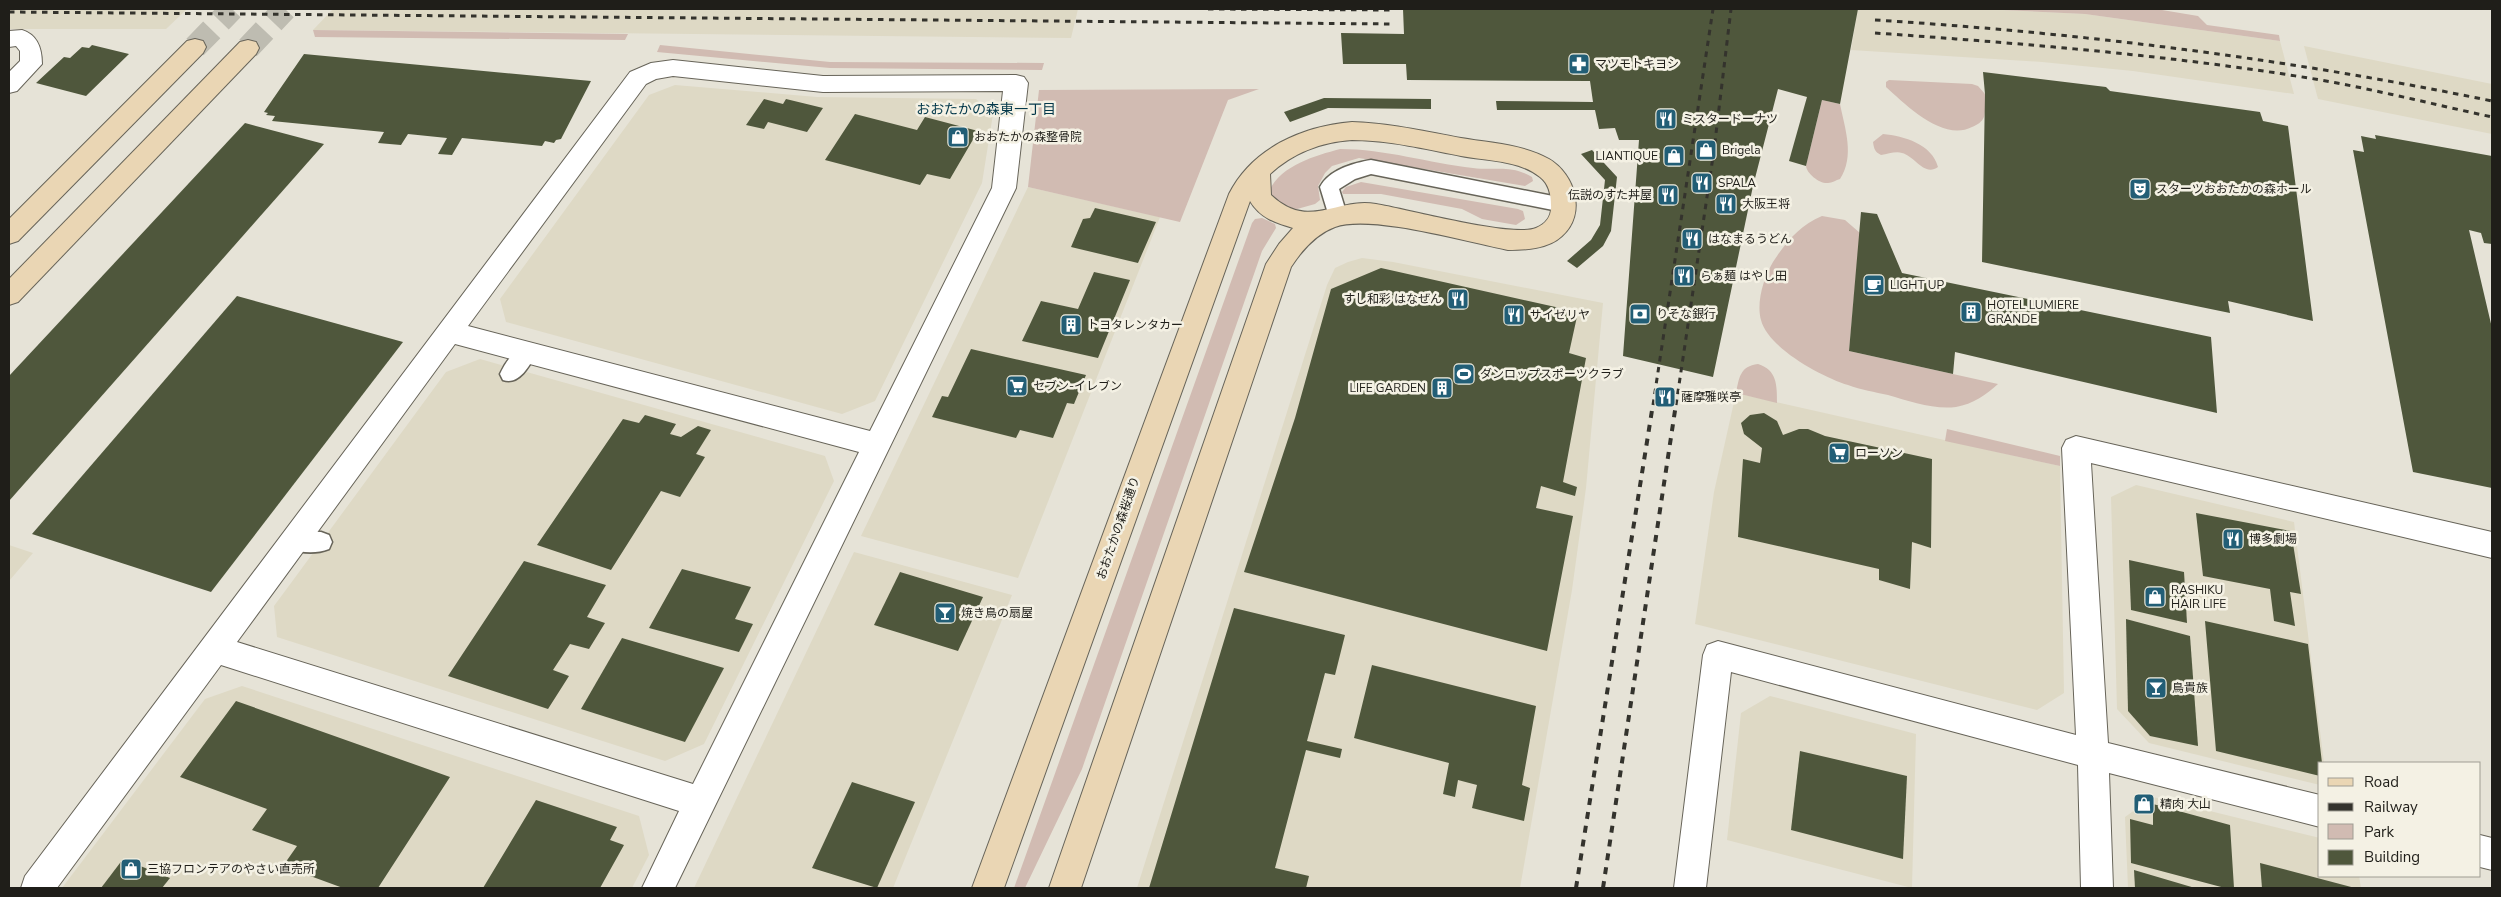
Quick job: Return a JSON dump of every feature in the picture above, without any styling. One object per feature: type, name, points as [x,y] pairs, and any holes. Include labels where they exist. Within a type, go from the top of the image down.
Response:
[{"type":"street","points":[[9,39],[22,38],[31,50],[31,64],[9,84]]},
{"type":"street","points":[[9,234],[195,47]]},
{"type":"street","points":[[9,295],[248,48]]},
{"type":"street","points":[[37,888],[215,649],[308,542],[449,332],[638,78],[651,71],[673,68],[823,84],[1016,83],[1004,188],[658,888]]},
{"type":"street","name":"おおたかの森桜通り","points":[[988,888],[1233,212],[1247,184],[1278,155],[1324,136],[1352,131],[1395,135],[1523,158],[1538,164],[1550,172],[1558,182],[1563,193],[1563,205]]},
{"type":"street","points":[[1258,172],[1257,190],[1264,203],[1284,216],[1327,219],[1373,212],[1526,241],[1543,236],[1556,228],[1563,205]]},
{"type":"street","points":[[1065,888],[1279,264],[1290,246],[1302,232],[1327,219]]},
{"type":"street","points":[[449,332],[878,445]]},
{"type":"street","points":[[2097,888],[2093,754],[2076,448],[2492,544]]},
{"type":"street","points":[[215,649],[699,802]]},
{"type":"street","points":[[1690,888],[1718,655],[2093,754],[2318,810]]},
{"type":"lane","points":[[1327,219],[1329,187],[1340,176],[1355,169],[1371,167],[1563,205]]},
{"type":"lane","points":[[510,374],[527,352]]},
{"type":"shaded area","points":[[9,9],[187,9],[166,29],[9,29]]},
{"type":"shaded area","points":[[333,9],[1078,9],[1071,38],[313,30]]},
{"type":"shaded area","points":[[1858,9],[1981,9],[2085,14],[2280,41],[2294,94],[2133,71],[2042,62],[1851,50]]},
{"type":"shaded area","points":[[2304,46],[2492,84],[2492,134],[2318,99]]},
{"type":"shaded area","points":[[675,85],[817,97],[976,99],[993,114],[982,183],[875,401],[842,414],[506,322],[500,299],[649,95]]},
{"type":"shaded area","points":[[1028,187],[1160,217],[1018,578],[861,536]]},
{"type":"shaded area","points":[[1362,258],[1393,262],[1603,303],[1586,488],[1572,590],[1520,888],[1137,888],[1327,285],[1335,268]]},
{"type":"shaded area","points":[[480,359],[825,456],[834,481],[704,744],[665,761],[277,637],[274,606],[446,372]]},
{"type":"shaded area","points":[[1736,393],[2060,466],[2064,693],[2037,710],[1695,624],[1714,492]]},
{"type":"shaded area","points":[[2136,485],[2294,522],[2324,762],[2318,762],[2318,785],[2149,743],[2117,709],[2111,497]]},
{"type":"shaded area","points":[[9,545],[33,553],[9,581]]},
{"type":"shaded area","points":[[854,552],[1012,595],[893,888],[694,888]]},
{"type":"shaded area","points":[[242,686],[639,816],[649,855],[632,888],[62,888],[205,699]]},
{"type":"shaded area","points":[[1770,696],[1916,734],[1912,888],[1727,840],[1741,713]]},
{"type":"shaded area","points":[[2153,797],[2318,838],[2318,877],[2359,877],[2361,888],[2128,888],[2125,817]]},
{"type":"green space","points":[[1981,9],[2156,9],[2198,16],[2207,25],[2279,35],[2280,41],[2085,14]]},
{"type":"green space","points":[[313,30],[628,34],[625,40],[315,37]]},
{"type":"green space","points":[[660,45],[830,62],[1044,63],[1042,70],[830,68],[657,52]]},
{"type":"green space","points":[[1889,80],[1972,84],[1978,86],[1985,94],[1984,117],[1976,125],[1961,130],[1949,130],[1937,126],[1914,112],[1886,87],[1886,82]]},
{"type":"green space","points":[[1259,89],[1228,100],[1180,222],[1028,187],[1039,90]]},
{"type":"green space","points":[[1822,100],[1840,104],[1848,142],[1845,170],[1840,179],[1831,183],[1821,182],[1814,178],[1806,166]]},
{"type":"green space","points":[[1883,134],[1908,139],[1923,147],[1930,152],[1938,167],[1933,169],[1924,168],[1900,152],[1879,154],[1875,150],[1873,142]]},
{"type":"green space","points":[[1340,149],[1374,151],[1481,169],[1510,169],[1532,177],[1533,181],[1525,186],[1359,158],[1332,166],[1325,173],[1318,186],[1320,200],[1315,204],[1290,211],[1268,195],[1272,185],[1287,170],[1308,159]]},
{"type":"green space","points":[[1361,182],[1518,209],[1523,211],[1525,219],[1516,225],[1482,219],[1462,209],[1381,194],[1343,194],[1342,192],[1346,187]]},
{"type":"green space","points":[[1822,216],[1845,220],[1860,233],[1849,351],[1998,384],[1989,392],[1962,406],[1948,408],[1930,406],[1837,381],[1797,360],[1774,341],[1766,331],[1760,313],[1760,298],[1767,275],[1773,262],[1788,241],[1800,229]]},
{"type":"green space","points":[[1262,218],[1275,224],[1276,228],[1262,251],[1082,769],[1025,888],[1014,888],[1252,223],[1255,219]]},
{"type":"green space","points":[[1758,364],[1769,370],[1775,379],[1777,403],[1736,393],[1741,374],[1744,370],[1747,367]]},
{"type":"green space","points":[[1947,429],[2060,456],[2060,466],[1945,441]]},
{"type":"building","points":[[1403,9],[1858,9],[1840,104],[1822,100],[1806,166],[1789,161],[1807,97],[1778,89],[1753,186],[1713,377],[1623,356],[1639,140],[1619,140],[1615,128],[1599,129],[1595,110],[1497,110],[1496,101],[1593,102],[1590,81],[1407,80],[1406,64],[1343,64],[1341,33],[1404,34]]},
{"type":"building","points":[[92,45],[129,54],[86,96],[36,83],[64,57],[70,58],[82,47],[89,48]]},
{"type":"building","points":[[304,54],[591,81],[561,139],[556,140],[554,143],[545,141],[542,146],[462,138],[452,155],[438,154],[447,138],[408,134],[401,145],[378,143],[384,132],[272,121],[275,116],[266,115],[268,113],[264,112]]},
{"type":"building","name":"スターツおおたかの森ホール","points":[[1983,72],[2106,87],[2110,91],[2260,112],[2263,121],[2288,126],[2313,321],[2228,301],[2230,313],[1982,262],[1985,94]]},
{"type":"building","points":[[1324,98],[1431,99],[1431,109],[1328,108],[1290,122],[1284,112]]},
{"type":"building","points":[[764,99],[783,104],[786,99],[823,108],[807,132],[768,122],[764,129],[746,125]]},
{"type":"building","points":[[855,114],[917,130],[925,117],[978,131],[950,179],[927,174],[920,185],[825,160]]},
{"type":"building","points":[[245,123],[324,144],[9,501],[9,376]]},
{"type":"building","points":[[2375,135],[2492,156],[2492,244],[2484,243],[2481,233],[2469,230],[2492,328],[2492,488],[2413,472],[2353,150],[2364,152],[2361,136],[2376,139]]},
{"type":"building","points":[[1592,150],[1617,177],[1611,231],[1603,246],[1577,268],[1567,261],[1591,240],[1600,225],[1605,180],[1581,154]]},
{"type":"building","points":[[1095,208],[1156,222],[1138,263],[1071,247],[1083,219],[1090,218]]},
{"type":"building","name":"HOTEL LUMIERE GRANDE","points":[[1861,212],[1877,214],[1902,273],[2211,337],[2217,413],[1955,352],[1953,374],[1849,351]]},
{"type":"building","points":[[1381,268],[1578,312],[1569,353],[1586,358],[1563,482],[1577,487],[1575,496],[1541,486],[1536,508],[1573,516],[1547,651],[1244,572],[1295,418],[1331,289]]},
{"type":"building","name":"トヨタレンタカー","points":[[1094,272],[1130,280],[1098,358],[1022,341],[1041,301],[1078,309]]},
{"type":"building","points":[[237,296],[403,342],[211,592],[32,534]]},
{"type":"building","name":"セブン-イレブン","points":[[971,349],[1086,375],[1074,404],[1067,403],[1053,438],[1020,430],[1016,438],[932,417],[942,396],[948,397]]},
{"type":"building","points":[[1764,413],[1777,421],[1783,435],[1799,429],[1808,429],[1825,436],[1932,459],[1931,548],[1912,542],[1910,589],[1879,580],[1879,569],[1738,537],[1743,459],[1760,463],[1762,448],[1744,434],[1741,423],[1750,415]]},
{"type":"building","points":[[645,415],[676,424],[670,434],[681,437],[698,426],[711,430],[696,454],[705,457],[680,497],[661,491],[611,570],[537,545],[623,419],[639,423]]},
{"type":"building","points":[[2196,513],[2291,531],[2301,594],[2290,592],[2295,626],[2274,621],[2270,589],[2203,576]]},
{"type":"building","points":[[2129,560],[2184,572],[2187,623],[2131,610]]},
{"type":"building","points":[[524,561],[606,585],[587,617],[605,623],[589,649],[570,644],[553,670],[569,676],[548,709],[448,676]]},
{"type":"building","points":[[682,569],[751,587],[735,619],[753,624],[739,652],[649,628]]},
{"type":"building","points":[[900,572],[983,597],[958,651],[874,625]]},
{"type":"building","points":[[1234,608],[1345,635],[1335,675],[1325,673],[1307,741],[1342,749],[1340,758],[1306,750],[1275,868],[1309,876],[1306,888],[1149,888]]},
{"type":"building","points":[[2126,619],[2190,636],[2198,746],[2150,736],[2128,711]]},
{"type":"building","points":[[2205,621],[2308,644],[2322,762],[2318,762],[2318,776],[2216,751]]},
{"type":"building","points":[[622,638],[724,668],[685,742],[581,709]]},
{"type":"building","points":[[1372,665],[1536,706],[1522,785],[1530,788],[1524,821],[1472,808],[1477,785],[1458,780],[1455,797],[1443,794],[1449,763],[1354,738]]},
{"type":"building","points":[[236,701],[450,777],[378,888],[343,888],[283,866],[297,846],[252,830],[267,809],[180,777]]},
{"type":"building","points":[[1800,751],[1907,776],[1903,859],[1791,830]]},
{"type":"building","points":[[852,782],[915,802],[877,888],[812,868]]},
{"type":"building","points":[[536,800],[617,827],[610,840],[624,845],[600,888],[483,888]]},
{"type":"building","points":[[2153,804],[2230,825],[2234,888],[2225,888],[2131,863],[2130,819],[2153,825]]},
{"type":"building","name":"三協フロンテアのやさい直売所","points":[[123,859],[170,878],[162,888],[101,888]]},
{"type":"building","points":[[2260,863],[2355,888],[2262,888]]},
{"type":"building","points":[[2134,870],[2195,888],[2135,888]]},
{"type":"tunnel","points":[[195,47],[232,9]]},
{"type":"tunnel","points":[[248,48],[285,9]]},
{"type":"railway","points":[[1208,9],[1391,10]]},
{"type":"railway","points":[[1653,405],[1713,9]]},
{"type":"railway","points":[[1676,405],[1714,150],[1731,9]]},
{"type":"railway","points":[[9,12],[1393,24]]},
{"type":"railway","points":[[1875,20],[1953,25],[2108,40],[2262,60],[2339,72],[2492,101]]},
{"type":"railway","points":[[1875,33],[2086,50],[2244,68],[2345,85],[2492,117]]},
{"type":"railway","points":[[1576,888],[1653,404]]},
{"type":"railway","points":[[1603,888],[1676,404]]},
{"type":"place","name":"マツモトキヨシ","points":[[1579,64]]},
{"type":"place","name":"ミスタードーナツ","points":[[1666,119]]},
{"type":"place","name":"おおたかの森整骨院","points":[[958,137]]},
{"type":"place","name":"Brigela","points":[[1706,150]]},
{"type":"place","name":"LIANTIQUE","points":[[1674,156]]},
{"type":"place","name":"SPALA","points":[[1702,183]]},
{"type":"place","name":"スターツおおたかの森ホール","points":[[2140,189]]},
{"type":"place","name":"伝説のすた丼屋","points":[[1668,195]]},
{"type":"place","name":"大阪王将","points":[[1726,204]]},
{"type":"place","name":"はなまるうどん","points":[[1692,239]]},
{"type":"place","name":"らぁ麺 はやし田","points":[[1684,276]]},
{"type":"place","name":"LIGHT UP","points":[[1874,285]]},
{"type":"place","name":"すし和彩 はなぜん","points":[[1458,299]]},
{"type":"place","name":"HOTEL LUMIERE GRANDE","points":[[1971,312]]},
{"type":"place","name":"りそな銀行","points":[[1640,314]]},
{"type":"place","name":"サイゼリヤ","points":[[1514,315]]},
{"type":"place","name":"トヨタレンタカー","points":[[1071,325]]},
{"type":"place","name":"ダンロップスポーツクラブ","points":[[1464,374]]},
{"type":"place","name":"セブン-イレブン","points":[[1017,386]]},
{"type":"place","name":"LIFE GARDEN","points":[[1442,388]]},
{"type":"place","name":"薩摩雅咲亭","points":[[1665,397]]},
{"type":"place","name":"ローソン","points":[[1839,453]]},
{"type":"place","name":"博多劇場","points":[[2233,539]]},
{"type":"place","name":"RASHIKU HAIR LIFE","points":[[2155,597]]},
{"type":"place","name":"焼き鳥の扇屋","points":[[945,613]]},
{"type":"place","name":"鳥貴族","points":[[2156,688]]},
{"type":"place","name":"精肉 大山","points":[[2144,804]]},
{"type":"place","name":"三協フロンテアのやさい直売所","points":[[131,869]]},
{"type":"district","name":"おおたかの森東一丁目","points":[[986,109]]}]
